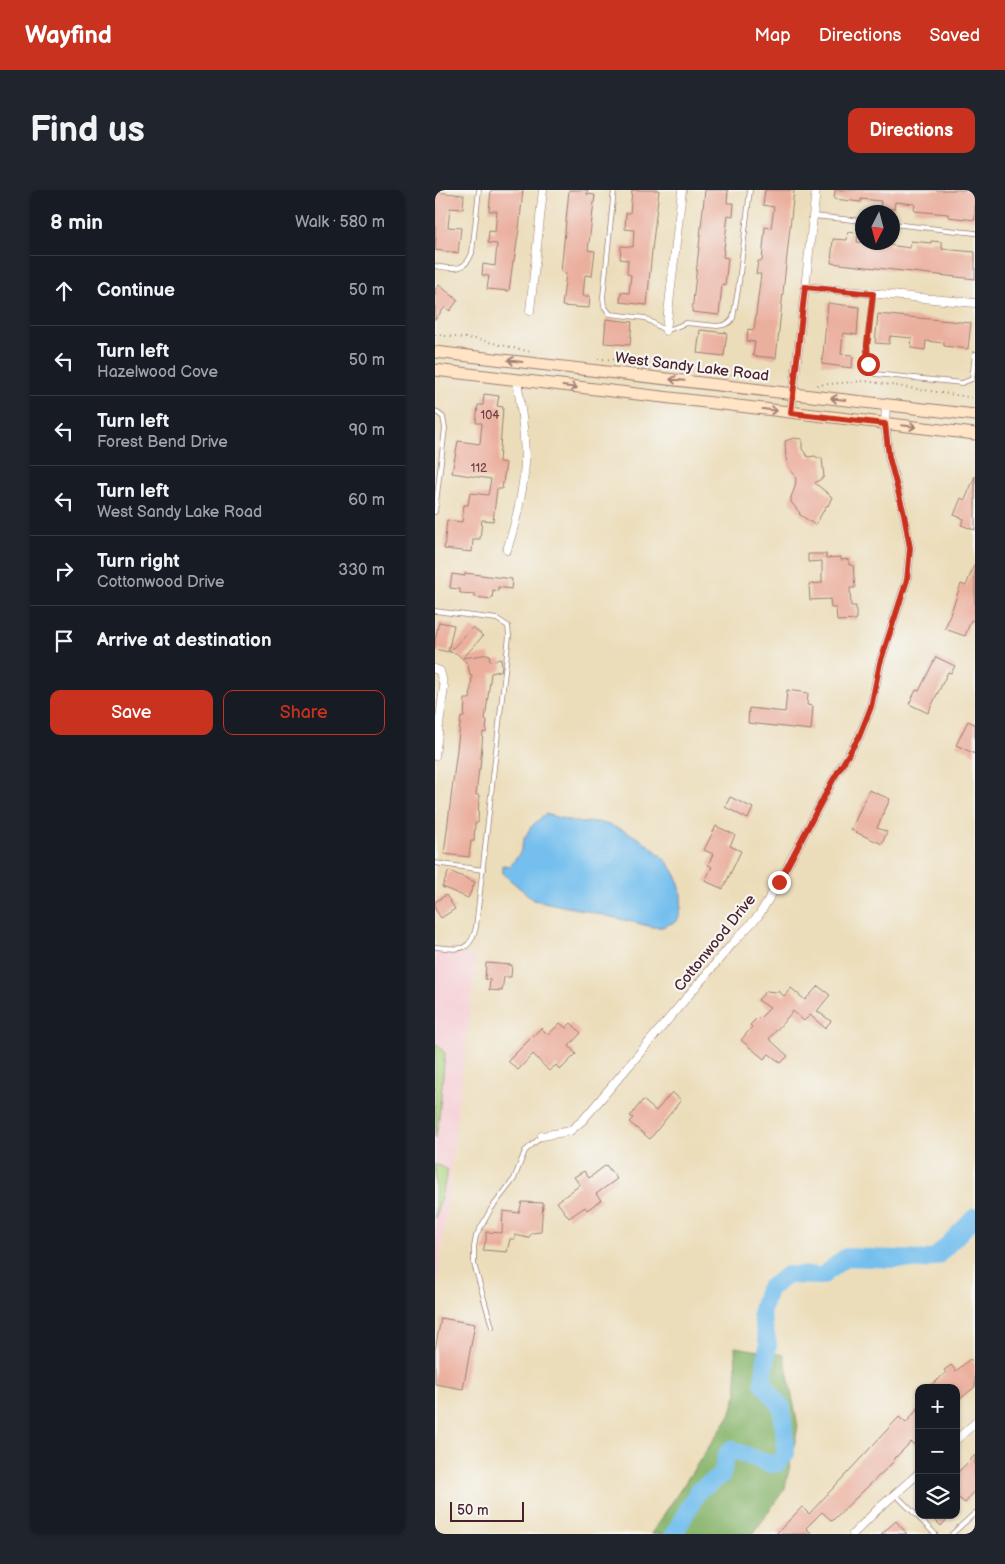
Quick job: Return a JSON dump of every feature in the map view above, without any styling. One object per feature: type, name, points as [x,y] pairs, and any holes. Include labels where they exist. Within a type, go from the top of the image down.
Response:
[{"type":"main road","name":"West Sandy Lake Road","points":[[435,352],[794,389],[886,404],[975,415]]},
{"type":"main road","points":[[435,370],[975,434]]},
{"type":"street","points":[[530,311],[543,190]]},
{"type":"street","points":[[666,331],[681,190]]},
{"type":"street","points":[[791,413],[816,190]]},
{"type":"street","points":[[805,287],[975,303]]},
{"type":"street","points":[[507,550],[517,518],[524,467],[523,427],[518,381]]},
{"type":"street","name":"Cottonwood Drive","points":[[543,1136],[569,1131],[583,1120],[759,915],[779,882],[833,780],[859,737],[871,707],[880,663],[907,580],[910,548],[904,514],[889,457],[885,424],[886,404]]},
{"type":"street","points":[[435,669],[440,671],[444,687],[435,756]]},
{"type":"street","points":[[960,1436],[975,1423]]},
{"type":"street","points":[[853,1534],[918,1474]]},
{"type":"lane","points":[[435,266],[460,268],[468,262],[472,253],[479,190]]},
{"type":"lane","points":[[614,190],[603,297],[604,306],[610,314],[645,318],[666,331],[686,323],[724,325],[733,318],[750,190]]},
{"type":"lane","points":[[813,216],[855,220]]},
{"type":"lane","points":[[900,225],[975,233]]},
{"type":"lane","points":[[873,294],[867,345],[868,364],[875,374],[962,383],[972,379],[975,354]]},
{"type":"lane","points":[[435,411],[443,417],[445,428],[435,512]]},
{"type":"lane","points":[[435,611],[497,619],[508,626],[509,636],[477,927],[474,939],[466,946],[457,949],[435,947]]},
{"type":"lane","points":[[435,863],[483,870]]},
{"type":"lane","points":[[492,1327],[474,1264],[473,1247],[476,1236],[491,1209],[514,1179],[525,1151],[543,1136]]},
{"type":"lane","points":[[895,1494],[935,1534]]},
{"type":"lane","points":[[952,1534],[975,1513]]},
{"type":"path","points":[[435,335],[476,338],[534,352]]},
{"type":"path","points":[[597,360],[612,359],[675,367],[694,372]]},
{"type":"path","points":[[719,375],[747,374],[763,379]]},
{"type":"path","points":[[794,389],[865,381],[975,398]]},
{"type":"shaded area","points":[[435,951],[476,956],[435,1307]]},
{"type":"green space","points":[[435,1045],[445,1053],[438,1126],[435,1138]]},
{"type":"green space","points":[[435,1164],[448,1170],[435,1219]]},
{"type":"green space","points":[[735,1347],[784,1355],[798,1427],[785,1488],[753,1534],[651,1534],[730,1415],[737,1393]]},
{"type":"water","points":[[545,814],[582,823],[595,822],[606,824],[630,833],[651,847],[669,865],[679,883],[681,905],[677,921],[662,927],[653,927],[534,900],[503,874],[503,865],[510,866],[520,853],[524,839],[531,827]]},
{"type":"building","points":[[491,190],[523,190],[509,291],[487,289],[489,276],[482,275],[483,264],[495,266],[497,244],[488,243],[489,231],[495,232],[497,211],[489,211]]},
{"type":"building","points":[[569,190],[588,190],[587,194],[595,195],[588,250],[595,251],[592,276],[585,275],[583,296],[590,296],[589,308],[562,306],[566,273],[561,272]]},
{"type":"building","points":[[632,190],[659,190],[647,305],[620,302],[621,292],[629,293],[631,275],[627,274],[628,260],[620,259],[621,246],[633,247],[634,230],[625,229],[626,213],[630,213]]},
{"type":"building","points":[[705,190],[728,190],[727,203],[734,203],[733,216],[728,215],[723,257],[728,258],[725,285],[722,284],[719,315],[692,312]]},
{"type":"building","points":[[765,190],[794,190],[776,358],[753,356],[755,342],[747,341],[748,329],[754,330],[761,274],[756,274],[758,261],[762,261],[765,227],[771,228],[774,207],[763,205]]},
{"type":"building","points":[[835,190],[975,190],[975,220],[948,217],[948,214],[914,211],[915,204],[895,202],[895,205],[880,205],[881,201],[861,199],[861,202],[834,199]]},
{"type":"building","points":[[435,192],[464,195],[463,209],[450,208],[448,227],[461,228],[458,253],[435,250]]},
{"type":"building","points":[[848,232],[855,233],[855,250],[900,250],[900,247],[910,248],[911,241],[931,243],[931,241],[942,242],[942,249],[975,252],[975,279],[831,263],[833,239],[847,240]]},
{"type":"building","points":[[439,285],[458,300],[450,311],[445,307],[435,320],[435,290]]},
{"type":"building","points":[[828,303],[859,307],[857,335],[843,333],[841,354],[853,355],[852,368],[822,364]]},
{"type":"building","points":[[878,314],[971,323],[968,349],[944,346],[944,343],[926,341],[925,350],[911,348],[912,338],[890,336],[889,344],[875,343]]},
{"type":"building","points":[[606,319],[632,322],[630,345],[604,343]]},
{"type":"building","points":[[700,330],[727,333],[724,356],[697,353]]},
{"type":"building","points":[[484,394],[499,396],[497,406],[503,407],[499,462],[506,463],[502,489],[497,489],[493,521],[482,520],[480,539],[473,539],[472,552],[444,549],[447,520],[462,522],[464,505],[468,505],[470,493],[488,495],[491,479],[452,473],[458,441],[480,444],[482,423],[476,423],[478,405],[483,405]]},
{"type":"building","points":[[794,438],[802,439],[802,449],[808,457],[822,458],[824,477],[815,483],[832,497],[815,525],[799,514],[791,502],[796,479],[789,468],[786,458],[785,441]]},
{"type":"building","points":[[975,476],[975,530],[961,525],[964,519],[954,515],[961,498],[965,500]]},
{"type":"building","points":[[808,554],[826,554],[826,558],[841,557],[841,560],[849,559],[849,565],[853,565],[855,588],[850,588],[851,606],[856,606],[856,620],[837,621],[836,608],[831,608],[830,599],[810,600],[809,584],[822,583],[822,561],[808,562]]},
{"type":"building","points":[[974,565],[975,622],[971,620],[965,636],[945,629],[961,584],[966,586]]},
{"type":"building","points":[[465,573],[512,579],[511,589],[498,587],[498,591],[493,590],[492,599],[475,597],[475,594],[460,593],[460,589],[450,588],[452,574],[465,576]]},
{"type":"building","points":[[439,622],[454,625],[448,652],[435,649]]},
{"type":"building","points":[[473,627],[483,636],[463,658],[489,654],[490,661],[501,659],[502,666],[501,671],[491,673],[485,720],[487,720],[486,733],[483,732],[476,795],[479,795],[478,823],[475,823],[474,841],[471,841],[469,857],[444,854],[461,717],[464,717],[465,699],[470,699],[472,675],[470,676],[468,664],[456,653],[449,652]]},
{"type":"building","points":[[936,657],[955,666],[951,673],[948,672],[928,713],[909,704],[916,690],[919,691]]},
{"type":"building","points":[[787,690],[808,693],[807,705],[813,706],[811,730],[748,723],[749,708],[785,712]]},
{"type":"building","points":[[968,721],[975,724],[975,754],[956,745]]},
{"type":"building","points":[[869,790],[890,799],[877,828],[887,832],[882,844],[851,830]]},
{"type":"building","points":[[730,797],[753,808],[748,819],[725,807]]},
{"type":"building","points":[[716,826],[735,835],[730,846],[741,851],[723,889],[705,881],[712,867],[708,865],[713,854],[704,850]]},
{"type":"building","points":[[449,871],[475,882],[468,898],[442,887]]},
{"type":"building","points":[[446,895],[455,909],[441,918],[435,909],[435,902]]},
{"type":"building","points":[[486,963],[512,965],[511,977],[504,977],[502,991],[489,990],[490,980],[485,979]]},
{"type":"building","points":[[818,986],[830,995],[817,1011],[831,1021],[825,1028],[810,1015],[804,1021],[793,1011],[769,1039],[788,1056],[781,1063],[769,1054],[764,1059],[741,1040],[752,1027],[750,1025],[770,1008],[758,1000],[766,991],[778,991],[784,996],[791,988],[805,1000]]},
{"type":"building","points":[[560,1023],[566,1028],[571,1023],[581,1033],[569,1046],[576,1054],[560,1070],[556,1065],[549,1071],[533,1054],[518,1070],[508,1061],[541,1028],[548,1035]]},
{"type":"building","points":[[672,1092],[681,1100],[650,1139],[629,1122],[633,1118],[630,1116],[643,1100],[656,1111]]},
{"type":"building","points":[[606,1165],[617,1179],[596,1194],[601,1200],[587,1210],[585,1207],[569,1218],[557,1202],[580,1185],[574,1177],[584,1171],[589,1178]]},
{"type":"building","points":[[522,1202],[543,1203],[541,1232],[532,1233],[528,1238],[515,1235],[515,1239],[510,1239],[507,1252],[483,1250],[486,1232],[502,1233],[503,1211],[519,1213]]},
{"type":"building","points":[[441,1318],[475,1324],[463,1389],[435,1384],[435,1350]]},
{"type":"building","points":[[970,1359],[975,1364],[975,1387],[960,1399],[960,1384],[932,1384],[946,1373],[944,1370],[951,1365],[956,1371]]},
{"type":"building","points":[[915,1412],[915,1446],[911,1442],[832,1521],[822,1512],[806,1528],[812,1534],[776,1534],[802,1507],[809,1514],[899,1417],[906,1423]]},
{"type":"building","points":[[975,1455],[975,1491],[965,1503],[960,1499],[960,1470]]},
{"type":"building","points":[[934,1519],[947,1519],[941,1526]]},
{"type":"building","points":[[896,1521],[907,1534],[881,1534]]},
{"type":"waterway","points":[[674,1534],[699,1490],[722,1475],[726,1456],[731,1449],[769,1464],[778,1463],[786,1453],[782,1408],[763,1383],[768,1344],[761,1313],[768,1289],[787,1275],[822,1276],[846,1257],[924,1260],[937,1256],[975,1217]]},
{"type":"route","points":[[779,882],[833,780],[859,737],[871,707],[880,663],[907,580],[910,548],[904,514],[889,457],[885,424],[791,413],[805,287],[873,294],[867,345],[868,364]]}]
